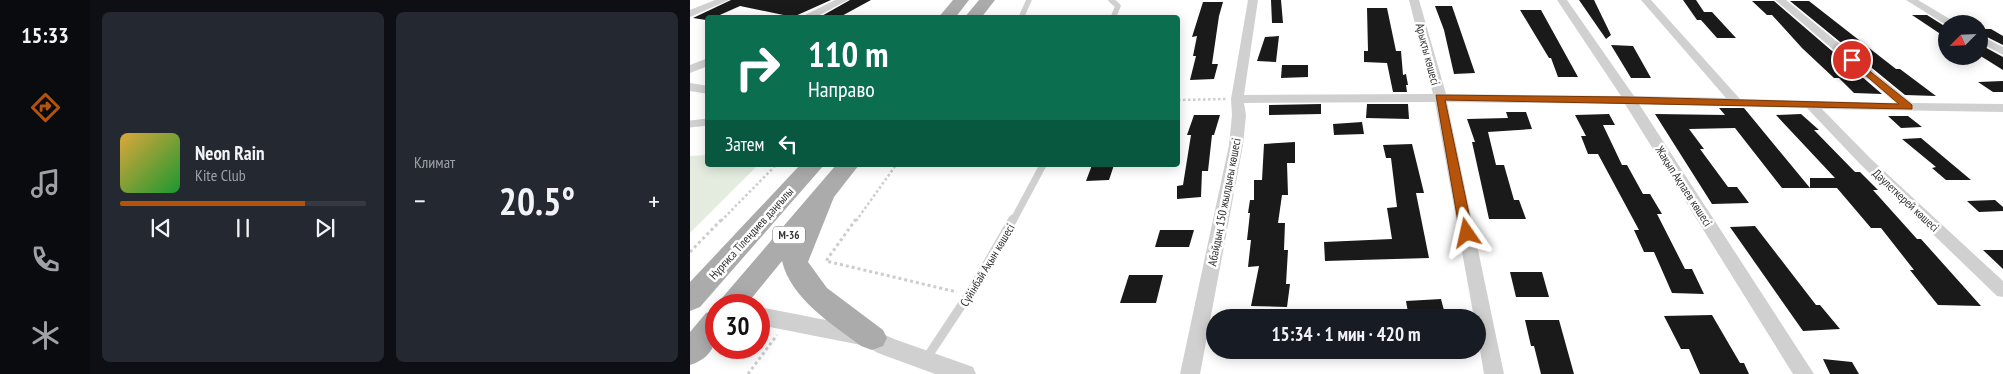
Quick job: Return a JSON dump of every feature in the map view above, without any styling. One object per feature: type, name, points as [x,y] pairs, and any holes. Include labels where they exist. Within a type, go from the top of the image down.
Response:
[{"type":"main road","points":[[948,15],[961,0]]},
{"type":"main road","points":[[974,15],[987,0]]},
{"type":"main road","name":"Нұрғиса Тілендиев даңғылы","points":[[690,300],[810,167]]},
{"type":"main road","name":"M-36","points":[[739,294],[846,167]]},
{"type":"main road","points":[[823,194],[795,262],[801,278],[814,292],[872,338]]},
{"type":"main road","points":[[690,353],[705,335]]},
{"type":"street","points":[[690,14],[724,0]]},
{"type":"street","points":[[810,15],[843,0]]},
{"type":"street","name":"Абайдың 150 жылдығы көшесі","points":[[1190,374],[1236,145],[1239,114],[1237,99],[1253,0]]},
{"type":"street","name":"Арықты көшесі","points":[[1414,0],[1440,97],[1494,374]]},
{"type":"street","name":"Жақып Ақпаев көшесі","points":[[1562,0],[1804,374]]},
{"type":"street","points":[[1646,0],[1738,104]]},
{"type":"street","points":[[1780,0],[1909,107]]},
{"type":"street","points":[[1911,0],[1938,15]]},
{"type":"street","points":[[1988,43],[2003,52]]},
{"type":"street","points":[[690,69],[705,62]]},
{"type":"street","points":[[690,87],[705,90]]},
{"type":"street","points":[[1237,99],[1440,97],[1628,100],[1812,106],[2003,108]]},
{"type":"street","name":"Дәулеткерей көшесі","points":[[1812,106],[1866,162],[2003,291]]},
{"type":"street","points":[[770,318],[872,338],[924,360],[964,374]]},
{"type":"lane","points":[[1022,15],[1029,0]]},
{"type":"lane","points":[[1112,0],[1118,6],[1114,15]]},
{"type":"lane","points":[[690,124],[705,122]]},
{"type":"lane","name":"Сүйінбай Ақын көшесі","points":[[924,360],[951,325],[968,294],[1000,245],[1042,167]]},
{"type":"path","points":[[1180,100],[1237,99]]},
{"type":"path","points":[[690,252],[774,167]]},
{"type":"path","points":[[895,167],[826,261],[968,294]]},
{"type":"path","points":[[748,374],[788,322]]},
{"type":"shaded area","points":[[705,155],[705,167],[756,167],[690,233],[690,156]]},
{"type":"building","points":[[731,0],[831,0],[797,15],[783,15],[740,6],[720,15],[705,15],[705,20],[693,18]]},
{"type":"building","points":[[850,0],[871,0],[844,15],[824,15]]},
{"type":"building","points":[[1271,0],[1281,0],[1283,23],[1272,23]]},
{"type":"building","points":[[1579,0],[1594,0],[1611,35],[1606,39]]},
{"type":"building","points":[[1683,0],[1696,0],[1704,12],[1712,12],[1736,38],[1717,38],[1701,20],[1697,20]]},
{"type":"building","points":[[1752,1],[1774,1],[1882,94],[1854,93],[1839,78],[1834,78],[1802,48],[1772,15],[1767,15]]},
{"type":"building","points":[[1790,1],[1809,1],[1896,69],[1900,69],[1936,96],[1905,95]]},
{"type":"building","points":[[1203,2],[1223,2],[1212,64],[1218,64],[1214,79],[1190,80],[1196,56],[1193,56],[1197,36],[1192,37]]},
{"type":"building","points":[[1435,6],[1452,6],[1475,73],[1454,74],[1444,30]]},
{"type":"building","points":[[1367,8],[1387,8],[1396,51],[1401,51],[1403,75],[1406,74],[1408,85],[1406,85],[1407,92],[1393,92],[1387,63],[1364,62],[1364,51],[1368,51]]},
{"type":"building","points":[[1520,10],[1541,10],[1578,77],[1558,77],[1551,58],[1549,58]]},
{"type":"building","points":[[1912,15],[1927,15],[1938,22],[1938,32]]},
{"type":"building","points":[[1988,29],[2003,36],[2003,45],[1988,38]]},
{"type":"building","points":[[1279,36],[1276,62],[1257,61],[1265,37]]},
{"type":"building","points":[[1611,45],[1633,46],[1651,78],[1631,78]]},
{"type":"building","points":[[1988,49],[2003,57],[2003,70],[1988,61]]},
{"type":"building","points":[[1282,65],[1308,65],[1308,77],[1281,78]]},
{"type":"building","points":[[2003,81],[2003,92],[1993,92],[1978,82]]},
{"type":"building","points":[[1321,104],[1321,114],[1269,115],[1269,105]]},
{"type":"building","points":[[1367,104],[1408,104],[1409,119],[1366,118]]},
{"type":"building","points":[[1719,108],[1744,108],[1810,188],[1782,188],[1735,128],[1689,129],[1704,149],[1700,149],[1728,187],[1737,187],[1749,203],[1712,204],[1655,114],[1725,115]]},
{"type":"building","points":[[1506,112],[1526,112],[1532,129],[1488,132],[1496,165],[1504,165],[1514,200],[1519,200],[1526,219],[1489,219],[1472,142],[1475,142],[1467,119],[1508,118]]},
{"type":"building","points":[[1609,114],[1615,125],[1603,125],[1622,165],[1627,165],[1643,194],[1650,194],[1662,214],[1657,214],[1685,269],[1692,269],[1704,294],[1672,293],[1654,252],[1644,252],[1634,230],[1639,230],[1598,154],[1588,154],[1581,136],[1586,136],[1575,115]]},
{"type":"building","points":[[1801,114],[1819,130],[1814,130],[1855,172],[1860,172],[1878,190],[1873,190],[1917,239],[1921,239],[1981,306],[1938,305],[1910,270],[1914,270],[1881,228],[1871,228],[1837,188],[1810,188],[1810,178],[1835,178],[1776,115]]},
{"type":"building","points":[[1194,115],[1220,115],[1214,135],[1212,135],[1208,171],[1202,171],[1201,197],[1177,199],[1177,186],[1183,185],[1191,135],[1187,135]]},
{"type":"building","points":[[1888,116],[1908,116],[1922,127],[1901,128]]},
{"type":"building","points":[[1362,122],[1364,134],[1334,135],[1333,124]]},
{"type":"building","points":[[1921,138],[1971,180],[1946,180],[1932,168],[1936,167],[1902,139]]},
{"type":"building","points":[[1295,142],[1295,163],[1287,163],[1288,195],[1282,195],[1278,223],[1285,223],[1284,250],[1288,250],[1286,284],[1290,284],[1287,307],[1251,306],[1259,266],[1248,267],[1251,240],[1247,240],[1250,213],[1248,213],[1250,200],[1254,200],[1254,180],[1262,180],[1264,144]]},
{"type":"building","points":[[1412,144],[1424,193],[1416,193],[1429,258],[1325,261],[1324,242],[1392,239],[1387,208],[1397,207],[1391,158],[1386,158],[1383,145]]},
{"type":"building","points":[[1091,167],[1113,167],[1109,180],[1086,181]]},
{"type":"building","points":[[1995,200],[2003,207],[2003,211],[1979,212],[1967,201]]},
{"type":"building","points":[[1755,226],[1816,305],[1820,305],[1840,329],[1803,331],[1730,227]]},
{"type":"building","points":[[1160,230],[1194,230],[1189,247],[1155,247]]},
{"type":"building","points":[[1983,250],[2003,250],[2003,269]]},
{"type":"building","points":[[1510,272],[1542,272],[1549,297],[1516,297]]},
{"type":"building","points":[[1129,275],[1163,275],[1156,303],[1120,303]]},
{"type":"building","points":[[1441,299],[1444,309],[1407,309],[1406,301]]},
{"type":"building","points":[[1712,315],[1740,363],[1744,363],[1749,374],[1700,374],[1689,349],[1681,349],[1664,316]]},
{"type":"building","points":[[1525,320],[1559,320],[1574,374],[1541,374],[1534,346],[1531,346]]},
{"type":"building","points":[[1823,359],[1852,362],[1859,374],[1830,374]]},
{"type":"route","points":[[1467,233],[1440,97],[1909,107],[1852,60]]}]
